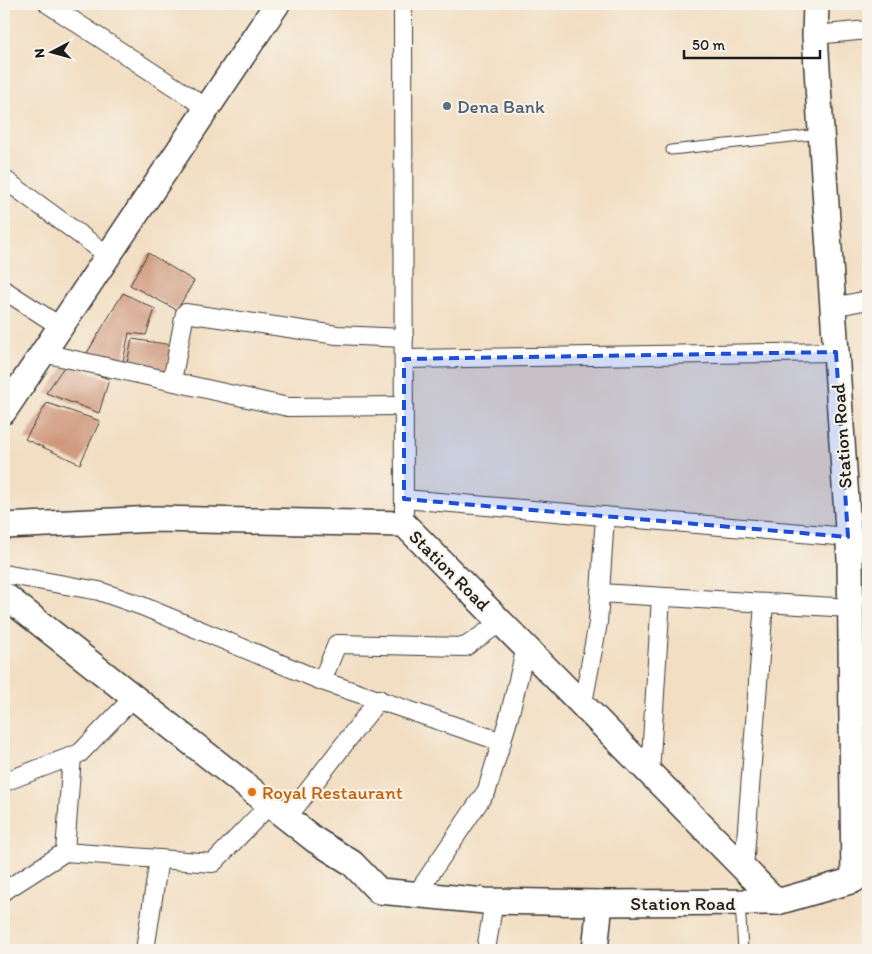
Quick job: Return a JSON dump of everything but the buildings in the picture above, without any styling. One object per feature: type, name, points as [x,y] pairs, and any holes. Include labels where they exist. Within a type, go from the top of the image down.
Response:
[{"type":"main road","points":[[4,411],[277,4]]},
{"type":"main road","name":"Station Road","points":[[4,595],[315,840],[352,864],[379,892],[494,901],[740,903],[777,902],[857,882],[848,537],[815,35],[816,4]]},
{"type":"main road","name":"Station Road","points":[[4,526],[156,519],[404,524],[583,703],[650,774],[777,902]]},
{"type":"main road","points":[[595,950],[600,903]]},
{"type":"street","points":[[48,4],[208,108]]},
{"type":"street","points":[[403,4],[404,524]]},
{"type":"street","points":[[815,35],[868,30]]},
{"type":"street","points":[[4,179],[109,256]]},
{"type":"street","points":[[4,290],[61,327]]},
{"type":"street","points":[[833,307],[868,300]]},
{"type":"street","points":[[172,381],[185,313],[337,335],[404,338]]},
{"type":"street","points":[[404,359],[836,352]]},
{"type":"street","points":[[43,353],[288,407],[404,406]]},
{"type":"street","points":[[404,499],[848,537]]},
{"type":"street","points":[[583,703],[598,623],[605,516]]},
{"type":"street","points":[[4,574],[99,591],[142,606],[322,681],[502,742]]},
{"type":"street","points":[[600,593],[850,608]]},
{"type":"street","points":[[650,774],[661,596]]},
{"type":"street","points":[[744,868],[764,603]]},
{"type":"street","points":[[322,681],[337,644],[465,647],[501,622]]},
{"type":"street","points":[[416,895],[487,790],[502,742],[526,647]]},
{"type":"street","points":[[4,782],[80,753],[134,697]]},
{"type":"street","points":[[4,891],[65,852],[213,863],[278,811],[379,699]]},
{"type":"street","points":[[65,852],[72,756]]},
{"type":"street","points":[[146,950],[159,859]]},
{"type":"street","points":[[486,950],[494,901]]},
{"type":"lane","points":[[671,150],[821,134]]},
{"type":"lane","points":[[740,903],[743,950]]},
{"type":"highlighted area","points":[[836,352],[848,537],[404,499],[404,359]]},
{"type":"place","name":"Dena Bank","points":[[447,106]]},
{"type":"place","name":"Royal Restaurant","points":[[252,792]]}]
